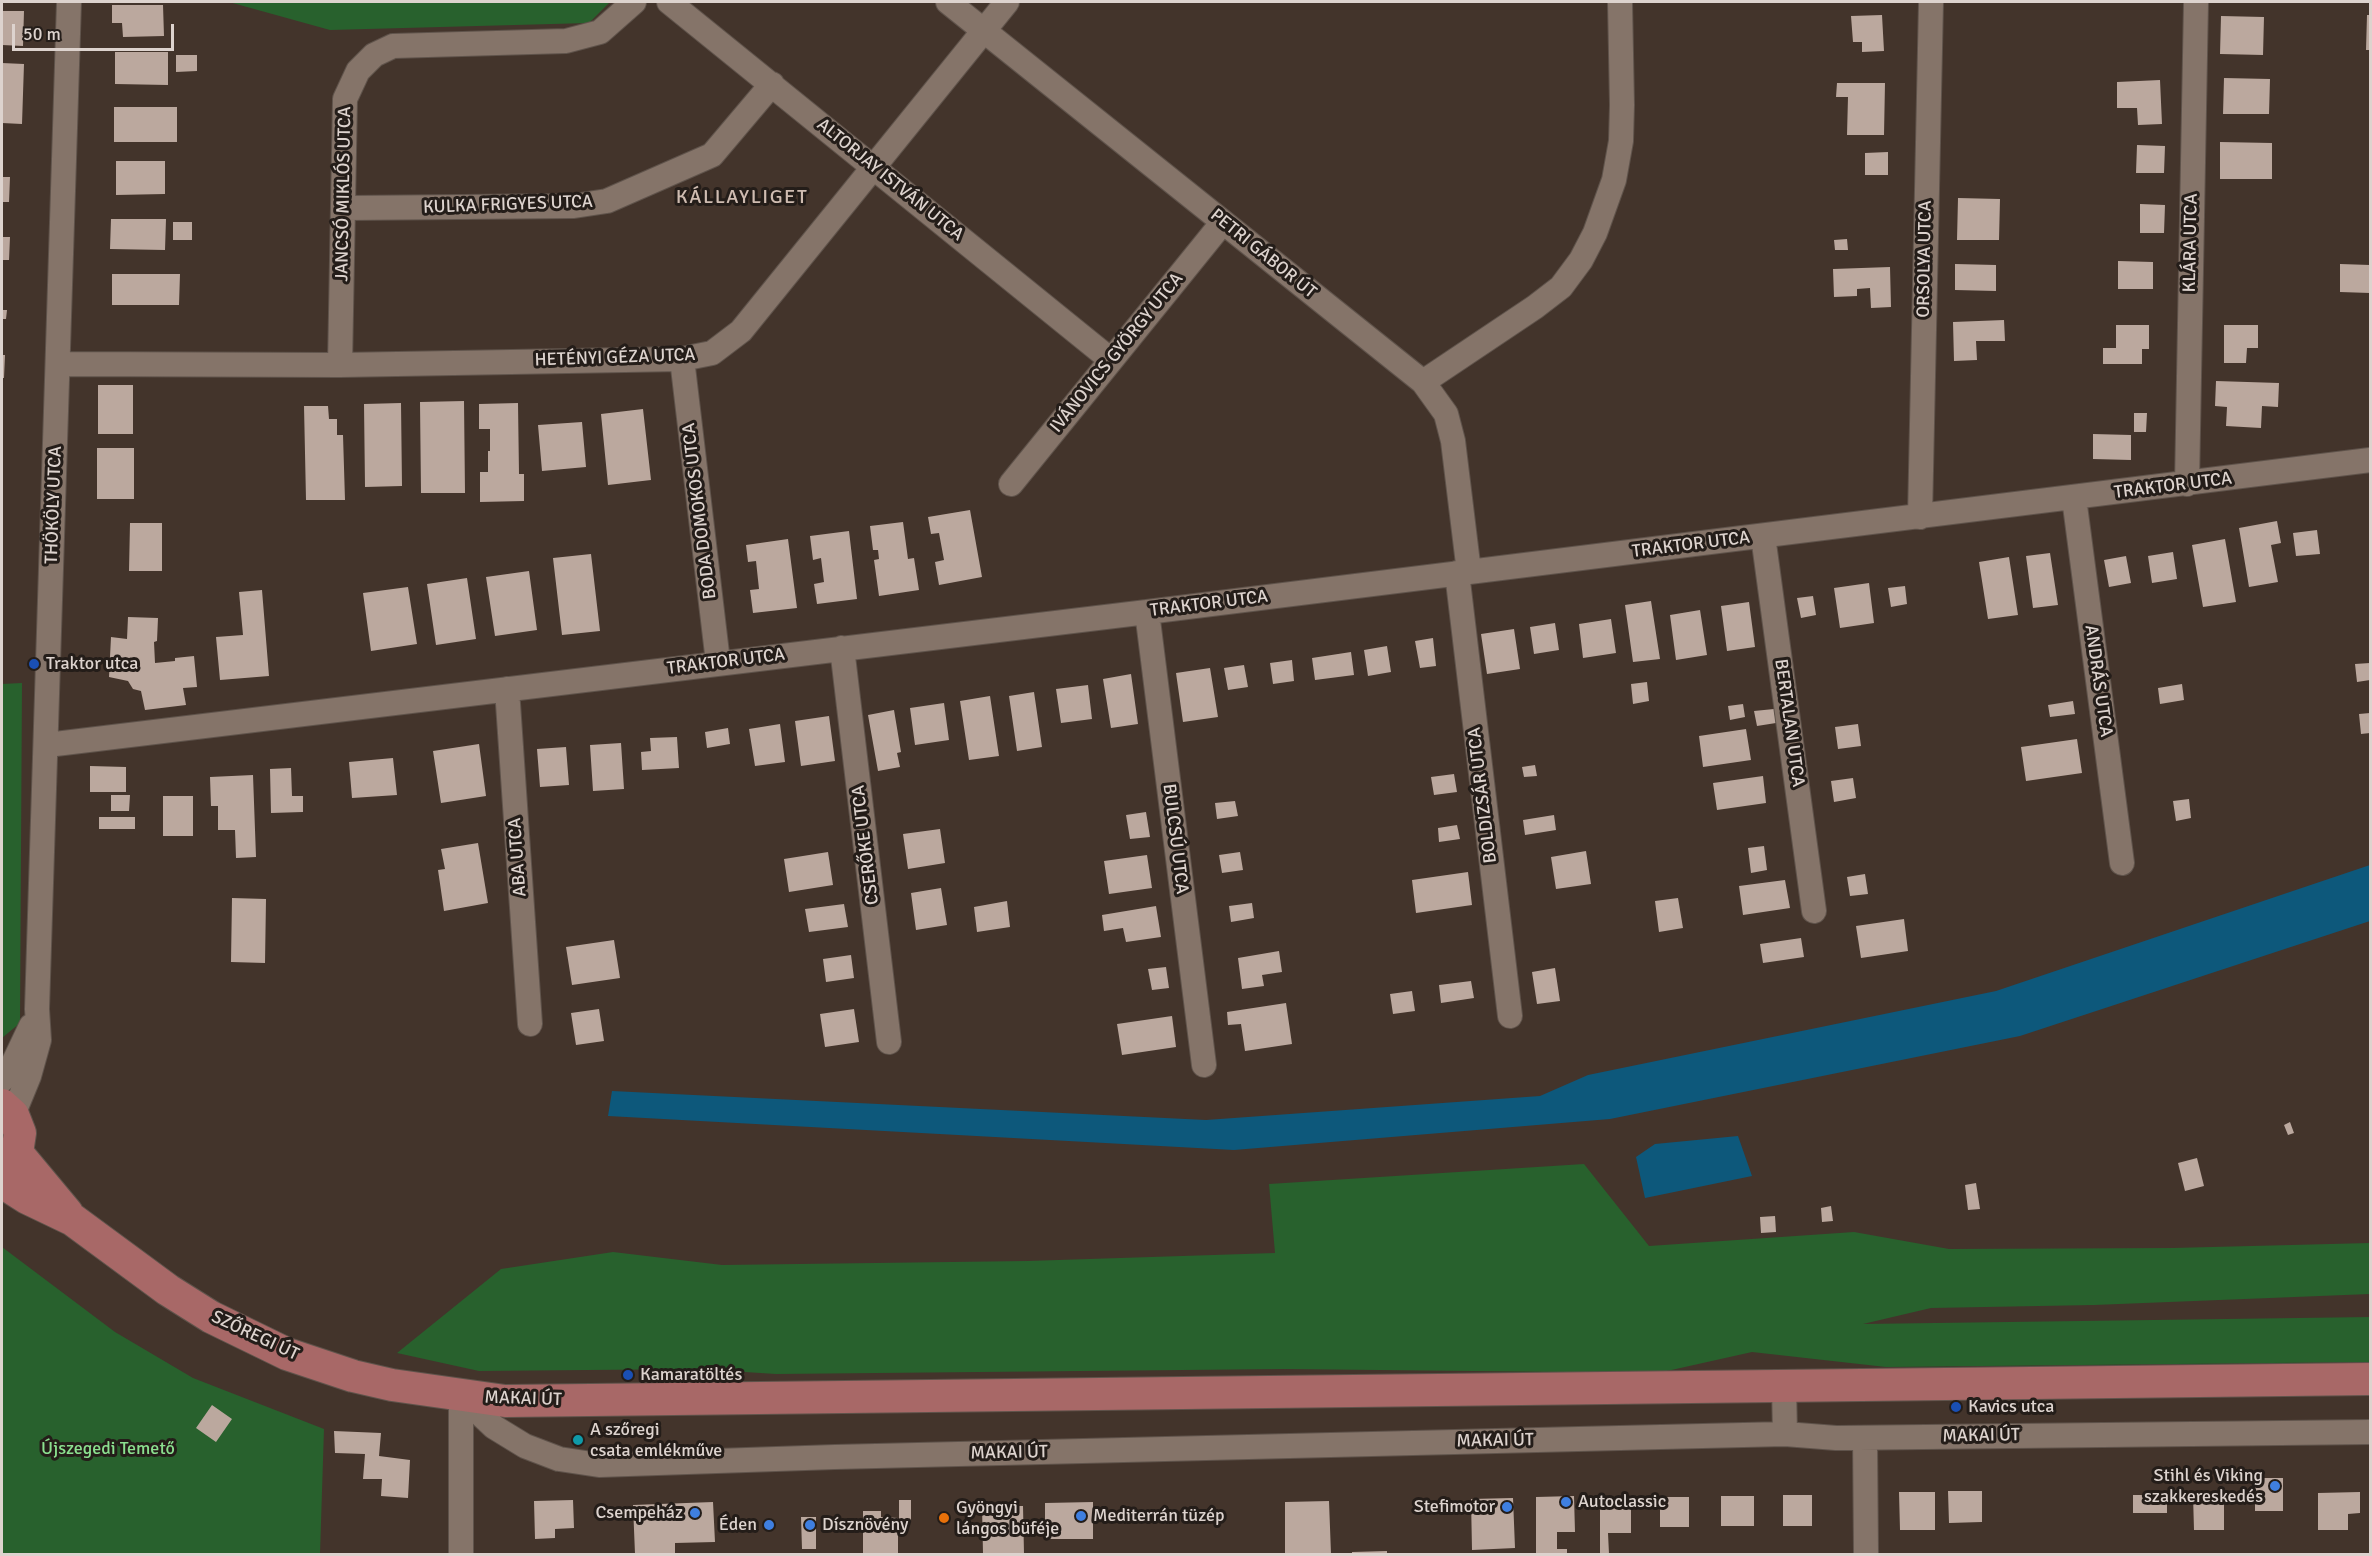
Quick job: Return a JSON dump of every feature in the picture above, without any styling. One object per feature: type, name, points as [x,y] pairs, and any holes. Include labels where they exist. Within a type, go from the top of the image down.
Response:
[{"type":"main road","name":"SZŐREGI ÚT","points":[[7,1110],[20,1133],[9,1162],[73,1220],[168,1290],[211,1317],[287,1354],[353,1376],[461,1396]]},
{"type":"main road","name":"SZŐREGI ÚT","points":[[2,1182],[27,1198],[73,1220]]},
{"type":"main road","name":"MAKAI ÚT","points":[[461,1396],[505,1401],[556,1401],[2370,1379]]},
{"type":"street","name":"THÖKÖLY UTCA","points":[[7,1110],[29,1076],[39,1040],[37,1009],[69,2]]},
{"type":"street","name":"JANCSÓ MIKLÓS UTCA","points":[[340,365],[345,208],[345,99],[358,71],[374,55],[393,46],[566,41],[600,32],[634,2]]},
{"type":"street","name":"ALTORJAY ISTVÁN UTCA","points":[[669,2],[1111,360]]},
{"type":"street","name":"PETRI GÁBOR ÚT","points":[[948,2],[1423,381],[1446,414],[1453,441],[1463,573]]},
{"type":"street","name":"HETÉNYI GÉZA UTCA","points":[[59,364],[340,365],[682,359],[712,353],[741,332],[1007,2]]},
{"type":"street","points":[[1423,381],[1535,307],[1561,287],[1581,260],[1595,233],[1614,180],[1621,141],[1620,2]]},
{"type":"street","name":"ORSOLYA UTCA","points":[[1920,517],[1931,2]]},
{"type":"street","name":"KLÁRA UTCA","points":[[2187,484],[2196,2]]},
{"type":"street","name":"KULKA FRIGYES UTCA","points":[[345,208],[574,206],[607,201],[712,155],[772,84]]},
{"type":"street","name":"IVÁNOVICS GYÖRGY UTCA","points":[[1011,484],[1223,222]]},
{"type":"street","name":"BODA DOMOKOS UTCA","points":[[682,359],[718,662]]},
{"type":"street","name":"TRAKTOR UTCA","points":[[47,745],[718,662],[1147,612],[2370,460]]},
{"type":"street","name":"ANDRÁS UTCA","points":[[2074,498],[2122,863]]},
{"type":"street","name":"BERTALAN UTCA","points":[[1763,536],[1814,911]]},
{"type":"street","name":"BOLDIZSÁR UTCA","points":[[1463,573],[1510,1016]]},
{"type":"street","name":"BULCSÚ UTCA","points":[[1147,612],[1203,1065]]},
{"type":"street","name":"CSERŐKE UTCA","points":[[842,648],[889,1042]]},
{"type":"street","name":"ABA UTCA","points":[[507,689],[530,1024]]},
{"type":"street","name":"THÖKÖLY UTCA","points":[[2,1080],[26,1040],[37,1009]]},
{"type":"street","points":[[1784,1386],[1785,1434]]},
{"type":"street","points":[[461,1396],[461,1554]]},
{"type":"street","name":"MAKAI ÚT","points":[[461,1396],[494,1427],[525,1446],[559,1459],[598,1465],[835,1457],[1785,1434],[1865,1438],[2370,1432]]},
{"type":"street","points":[[1865,1438],[1866,1554]]},
{"type":"green space","points":[[229,2],[610,2],[589,23],[330,30]]},
{"type":"green space","points":[[22,683],[20,1023],[2,1038],[2,684]]},
{"type":"green space","points":[[1584,1164],[1649,1246],[1854,1232],[1949,1249],[2172,1248],[2370,1243],[2370,1294],[2094,1305],[1931,1308],[1863,1324],[2370,1317],[2370,1362],[1886,1367],[1752,1352],[1658,1373],[1285,1369],[776,1374],[698,1369],[479,1371],[397,1353],[501,1269],[613,1252],[722,1265],[1027,1261],[1275,1253],[1269,1184]]},
{"type":"green space","name":"Újszegedi Temető","points":[[2,1247],[115,1332],[193,1378],[324,1429],[320,1554],[2,1554]]},
{"type":"water","points":[[2370,865],[2370,921],[2020,1036],[1610,1119],[1234,1150],[608,1116],[612,1091],[1206,1120],[1540,1096],[1588,1075],[1996,991]]},
{"type":"water","points":[[1738,1136],[1752,1176],[1645,1198],[1636,1157],[1655,1144]]},
{"type":"building","points":[[112,5],[163,5],[164,36],[123,37],[122,23],[112,23]]},
{"type":"building","points":[[2,11],[24,11],[23,46],[2,45]]},
{"type":"building","points":[[1882,15],[1884,51],[1862,52],[1862,42],[1853,42],[1851,16]]},
{"type":"building","points":[[2367,15],[2370,15],[2370,50],[2366,50]]},
{"type":"building","points":[[2221,16],[2264,17],[2263,55],[2220,54]]},
{"type":"building","points":[[115,52],[168,52],[168,85],[115,84]]},
{"type":"building","points":[[176,55],[197,55],[197,71],[176,72]]},
{"type":"building","points":[[2,63],[24,64],[22,124],[2,123]]},
{"type":"building","points":[[2224,78],[2270,79],[2269,114],[2223,114]]},
{"type":"building","points":[[2160,80],[2162,124],[2138,125],[2137,108],[2117,108],[2117,82]]},
{"type":"building","points":[[1837,83],[1885,83],[1884,135],[1847,135],[1848,97],[1836,97]]},
{"type":"building","points":[[114,107],[177,107],[177,142],[114,142]]},
{"type":"building","points":[[2220,142],[2272,143],[2272,179],[2220,179]]},
{"type":"building","points":[[2137,145],[2165,146],[2164,173],[2136,173]]},
{"type":"building","points":[[1888,152],[1888,175],[1865,175],[1865,153]]},
{"type":"building","points":[[116,161],[165,161],[165,194],[116,195]]},
{"type":"building","points":[[2,177],[10,177],[9,202],[2,202]]},
{"type":"building","points":[[1958,198],[2000,199],[1999,240],[1957,240]]},
{"type":"building","points":[[2140,204],[2165,205],[2164,233],[2140,233]]},
{"type":"building","points":[[111,219],[166,219],[165,250],[110,249]]},
{"type":"building","points":[[173,222],[192,222],[192,240],[173,240]]},
{"type":"building","points":[[2,237],[10,237],[9,260],[2,260]]},
{"type":"building","points":[[1847,239],[1848,250],[1835,250],[1834,240]]},
{"type":"building","points":[[2118,261],[2153,262],[2153,289],[2118,289]]},
{"type":"building","points":[[1955,264],[1996,265],[1996,291],[1955,290]]},
{"type":"building","points":[[2340,264],[2370,265],[2370,293],[2340,292]]},
{"type":"building","points":[[1890,267],[1891,307],[1871,308],[1870,288],[1857,289],[1857,296],[1834,297],[1833,269]]},
{"type":"building","points":[[112,274],[180,274],[179,305],[112,305]]},
{"type":"building","points":[[2,310],[7,310],[6,319],[2,319]]},
{"type":"building","points":[[2004,320],[2005,341],[1976,341],[1977,360],[1954,361],[1953,322]]},
{"type":"building","points":[[2116,325],[2149,325],[2149,349],[2142,349],[2142,364],[2103,364],[2103,348],[2116,348]]},
{"type":"building","points":[[2224,325],[2258,325],[2258,348],[2247,348],[2246,363],[2224,363]]},
{"type":"building","points":[[2,355],[5,355],[4,378],[2,378]]},
{"type":"building","points":[[2216,381],[2279,383],[2278,407],[2262,406],[2261,428],[2226,426],[2227,407],[2215,406]]},
{"type":"building","points":[[98,385],[133,385],[133,434],[98,434]]},
{"type":"building","points":[[464,401],[465,493],[421,493],[420,402]]},
{"type":"building","points":[[401,403],[402,486],[365,487],[364,404]]},
{"type":"building","points":[[518,403],[519,474],[524,474],[524,501],[480,502],[480,472],[488,472],[490,429],[479,429],[479,404]]},
{"type":"building","points":[[304,406],[328,406],[329,419],[337,419],[337,435],[343,435],[345,500],[306,500]]},
{"type":"building","points":[[643,409],[651,480],[608,485],[601,414]]},
{"type":"building","points":[[2134,413],[2147,413],[2146,432],[2134,432]]},
{"type":"building","points":[[582,422],[586,467],[542,471],[538,425]]},
{"type":"building","points":[[2093,434],[2131,435],[2131,460],[2093,459]]},
{"type":"building","points":[[97,448],[134,448],[134,499],[97,499]]},
{"type":"building","points":[[970,510],[982,577],[939,585],[935,562],[944,560],[939,533],[931,534],[928,517]]},
{"type":"building","points":[[2277,521],[2281,543],[2271,545],[2278,582],[2249,587],[2239,528]]},
{"type":"building","points":[[903,522],[908,559],[914,558],[919,590],[879,596],[874,560],[879,559],[878,550],[873,550],[870,526]]},
{"type":"building","points":[[130,523],[162,523],[162,571],[129,571]]},
{"type":"building","points":[[2317,530],[2320,554],[2296,556],[2293,533]]},
{"type":"building","points":[[849,531],[857,599],[817,604],[814,584],[824,582],[821,558],[813,560],[810,536]]},
{"type":"building","points":[[788,539],[797,608],[753,613],[750,590],[759,589],[756,561],[748,562],[746,545]]},
{"type":"building","points":[[2225,539],[2236,602],[2203,607],[2192,545]]},
{"type":"building","points":[[2173,552],[2177,579],[2152,583],[2148,556]]},
{"type":"building","points":[[2050,553],[2058,605],[2033,608],[2026,556]]},
{"type":"building","points":[[591,554],[600,631],[562,635],[553,558]]},
{"type":"building","points":[[2126,556],[2131,583],[2109,587],[2104,560]]},
{"type":"building","points":[[2009,557],[2018,615],[1988,619],[1979,562]]},
{"type":"building","points":[[529,571],[537,630],[495,636],[486,577]]},
{"type":"building","points":[[467,578],[476,639],[436,645],[427,584]]},
{"type":"building","points":[[1869,583],[1874,623],[1840,628],[1834,588]]},
{"type":"building","points":[[1905,586],[1907,604],[1891,607],[1888,588]]},
{"type":"building","points":[[408,587],[417,644],[371,651],[363,593]]},
{"type":"building","points":[[262,590],[269,676],[220,680],[216,637],[243,635],[239,592]]},
{"type":"building","points":[[1813,596],[1816,615],[1801,618],[1797,598]]},
{"type":"building","points":[[1651,601],[1660,659],[1633,662],[1625,605]]},
{"type":"building","points":[[1749,602],[1755,647],[1727,651],[1721,606]]},
{"type":"building","points":[[1700,610],[1707,655],[1676,660],[1670,615]]},
{"type":"building","points":[[128,617],[158,618],[157,641],[154,642],[155,663],[194,656],[197,687],[183,688],[186,705],[145,710],[141,691],[133,689],[128,681],[109,677],[111,637],[127,639]]},
{"type":"building","points":[[1611,619],[1616,653],[1583,658],[1579,624]]},
{"type":"building","points":[[1555,623],[1559,650],[1534,654],[1530,627]]},
{"type":"building","points":[[1514,629],[1520,669],[1487,674],[1481,634]]},
{"type":"building","points":[[1433,638],[1436,666],[1420,668],[1415,641]]},
{"type":"building","points":[[1387,646],[1391,672],[1368,676],[1364,650]]},
{"type":"building","points":[[1351,652],[1354,675],[1315,680],[1312,658]]},
{"type":"building","points":[[1292,660],[1294,681],[1273,684],[1270,663]]},
{"type":"building","points":[[2370,663],[2370,680],[2357,682],[2355,664]]},
{"type":"building","points":[[1244,665],[1248,687],[1228,690],[1224,668]]},
{"type":"building","points":[[1210,668],[1218,717],[1183,722],[1176,673]]},
{"type":"building","points":[[1131,674],[1138,724],[1111,728],[1103,679]]},
{"type":"building","points":[[1647,682],[1649,701],[1633,704],[1631,684]]},
{"type":"building","points":[[2182,684],[2184,700],[2160,704],[2158,688]]},
{"type":"building","points":[[1088,685],[1092,719],[1061,723],[1056,689]]},
{"type":"building","points":[[1034,692],[1042,747],[1017,751],[1009,696]]},
{"type":"building","points":[[990,696],[999,756],[969,760],[960,701]]},
{"type":"building","points":[[2073,701],[2075,714],[2050,717],[2048,705]]},
{"type":"building","points":[[944,703],[949,740],[915,745],[910,708]]},
{"type":"building","points":[[1743,704],[1745,717],[1730,720],[1728,706]]},
{"type":"building","points":[[1774,709],[1776,723],[1757,726],[1754,711]]},
{"type":"building","points":[[894,710],[901,752],[897,753],[900,767],[878,771],[868,715]]},
{"type":"building","points":[[2370,713],[2370,733],[2361,734],[2359,714]]},
{"type":"building","points":[[829,716],[835,761],[801,766],[795,721]]},
{"type":"building","points":[[780,724],[785,762],[755,766],[749,729]]},
{"type":"building","points":[[1858,724],[1861,746],[1838,749],[1835,727]]},
{"type":"building","points":[[728,728],[730,744],[707,748],[705,732]]},
{"type":"building","points":[[1746,729],[1751,760],[1703,767],[1699,736]]},
{"type":"building","points":[[677,737],[679,768],[642,770],[641,752],[651,751],[650,738]]},
{"type":"building","points":[[2077,739],[2082,773],[2026,781],[2021,747]]},
{"type":"building","points":[[621,743],[624,789],[593,791],[590,745]]},
{"type":"building","points":[[479,744],[486,796],[441,803],[433,751]]},
{"type":"building","points":[[566,747],[569,785],[540,787],[537,749]]},
{"type":"building","points":[[393,758],[397,795],[352,798],[349,762]]},
{"type":"building","points":[[1535,765],[1537,776],[1524,777],[1522,767]]},
{"type":"building","points":[[90,766],[126,767],[126,792],[90,792]]},
{"type":"building","points":[[291,768],[292,796],[303,796],[303,812],[271,813],[270,769]]},
{"type":"building","points":[[1454,774],[1457,792],[1434,795],[1431,777]]},
{"type":"building","points":[[253,775],[256,857],[236,858],[235,830],[218,830],[218,806],[211,806],[210,777]]},
{"type":"building","points":[[1763,776],[1766,803],[1717,810],[1713,783]]},
{"type":"building","points":[[1853,778],[1856,798],[1834,802],[1831,781]]},
{"type":"building","points":[[111,795],[130,795],[129,811],[111,811]]},
{"type":"building","points":[[163,796],[193,796],[193,836],[163,836]]},
{"type":"building","points":[[2189,799],[2191,818],[2176,821],[2173,801]]},
{"type":"building","points":[[1235,801],[1238,816],[1217,819],[1215,803]]},
{"type":"building","points":[[1146,812],[1150,837],[1130,839],[1126,815]]},
{"type":"building","points":[[1554,815],[1556,830],[1525,835],[1523,820]]},
{"type":"building","points":[[99,817],[135,817],[135,829],[99,829]]},
{"type":"building","points":[[1457,825],[1460,839],[1439,842],[1438,828]]},
{"type":"building","points":[[940,829],[945,863],[908,869],[903,834]]},
{"type":"building","points":[[478,843],[488,903],[444,911],[438,870],[445,869],[441,849]]},
{"type":"building","points":[[1764,846],[1767,870],[1751,873],[1748,848]]},
{"type":"building","points":[[1586,851],[1591,884],[1556,889],[1551,857]]},
{"type":"building","points":[[828,852],[833,885],[789,892],[784,859]]},
{"type":"building","points":[[1240,852],[1243,870],[1222,873],[1219,855]]},
{"type":"building","points":[[1147,855],[1152,888],[1109,894],[1104,861]]},
{"type":"building","points":[[1468,872],[1472,905],[1416,913],[1412,880]]},
{"type":"building","points":[[1865,874],[1868,894],[1850,896],[1847,877]]},
{"type":"building","points":[[1785,880],[1790,908],[1743,915],[1739,886]]},
{"type":"building","points":[[941,888],[947,925],[916,930],[911,893]]},
{"type":"building","points":[[232,898],[266,899],[265,963],[231,962]]},
{"type":"building","points":[[1678,898],[1683,928],[1659,932],[1655,901]]},
{"type":"building","points":[[1007,901],[1010,927],[977,932],[974,907]]},
{"type":"building","points":[[1252,903],[1254,918],[1231,922],[1229,906]]},
{"type":"building","points":[[844,904],[848,927],[809,932],[805,909]]},
{"type":"building","points":[[1156,906],[1161,937],[1126,942],[1123,928],[1104,931],[1102,915]]},
{"type":"building","points":[[1904,919],[1908,951],[1861,958],[1856,926]]},
{"type":"building","points":[[1801,938],[1804,957],[1763,963],[1760,944]]},
{"type":"building","points":[[614,940],[620,978],[572,985],[566,947]]},
{"type":"building","points":[[1279,951],[1282,972],[1262,975],[1264,986],[1242,989],[1238,958]]},
{"type":"building","points":[[851,955],[854,978],[826,982],[823,959]]},
{"type":"building","points":[[1166,967],[1169,988],[1152,990],[1148,969]]},
{"type":"building","points":[[1555,968],[1560,1001],[1537,1004],[1532,972]]},
{"type":"building","points":[[1471,981],[1474,998],[1441,1003],[1439,985]]},
{"type":"building","points":[[1412,991],[1415,1011],[1393,1014],[1390,994]]},
{"type":"building","points":[[1286,1003],[1292,1044],[1245,1051],[1241,1024],[1228,1025],[1227,1012]]},
{"type":"building","points":[[599,1009],[604,1041],[576,1045],[571,1013]]},
{"type":"building","points":[[854,1009],[859,1042],[825,1047],[820,1014]]},
{"type":"building","points":[[1172,1016],[1176,1047],[1122,1055],[1117,1024]]},
{"type":"building","points":[[2290,1122],[2294,1133],[2288,1135],[2284,1125]]},
{"type":"building","points":[[2197,1158],[2204,1186],[2185,1191],[2178,1163]]},
{"type":"building","points":[[1976,1183],[1980,1209],[1968,1210],[1965,1185]]},
{"type":"building","points":[[1831,1206],[1833,1221],[1822,1222],[1821,1208]]},
{"type":"building","points":[[1775,1216],[1776,1232],[1761,1233],[1760,1217]]},
{"type":"building","points":[[212,1405],[232,1419],[216,1442],[196,1428]]},
{"type":"building","points":[[334,1431],[381,1433],[379,1456],[410,1460],[408,1498],[381,1496],[382,1479],[363,1479],[365,1454],[335,1453]]},
{"type":"building","points":[[2255,1478],[2283,1478],[2283,1511],[2255,1511]]},
{"type":"building","points":[[1948,1491],[1982,1491],[1982,1522],[1949,1523]]},
{"type":"building","points":[[1899,1492],[1935,1492],[1935,1530],[1900,1530]]},
{"type":"building","points":[[2360,1492],[2360,1513],[2348,1514],[2348,1530],[2318,1530],[2318,1493]]},
{"type":"building","points":[[1783,1495],[1812,1495],[1812,1526],[1783,1526]]},
{"type":"building","points":[[2133,1495],[2167,1495],[2167,1513],[2133,1513]]},
{"type":"building","points":[[2193,1495],[2224,1495],[2224,1530],[2194,1530]]},
{"type":"building","points":[[1574,1496],[1575,1532],[1557,1532],[1557,1549],[1567,1549],[1567,1554],[1536,1554],[1536,1497]]},
{"type":"building","points":[[1721,1496],[1754,1496],[1754,1526],[1721,1526]]},
{"type":"building","points":[[1660,1497],[1689,1497],[1689,1527],[1660,1527]]},
{"type":"building","points":[[1513,1498],[1515,1548],[1472,1550],[1471,1499]]},
{"type":"building","points":[[1600,1499],[1631,1499],[1631,1533],[1608,1533],[1609,1554],[1600,1554]]},
{"type":"building","points":[[573,1500],[574,1528],[555,1529],[555,1538],[535,1539],[534,1501]]},
{"type":"building","points":[[899,1500],[911,1500],[911,1522],[899,1522]]},
{"type":"building","points":[[1329,1501],[1331,1554],[1285,1554],[1285,1502]]},
{"type":"building","points":[[713,1502],[715,1542],[675,1543],[675,1554],[635,1554],[633,1505]]},
{"type":"building","points":[[1093,1502],[1093,1539],[1045,1539],[1045,1503]]},
{"type":"building","points":[[982,1506],[1023,1506],[1024,1554],[983,1554]]},
{"type":"building","points":[[863,1511],[881,1511],[881,1517],[898,1518],[898,1554],[863,1554]]},
{"type":"building","points":[[801,1517],[816,1517],[816,1549],[802,1549]]},
{"type":"building","points":[[1387,1551],[1387,1554],[1352,1554],[1352,1552]]},
{"type":"place","name":"Traktor utca","points":[[34,664]]},
{"type":"place","name":"Kamaratöltés","points":[[628,1375]]},
{"type":"place","name":"Kavics utca","points":[[1956,1407]]},
{"type":"place","name":"A szőregi csata emlékműve","points":[[578,1440]]},
{"type":"place","name":"Stihl és Viking szakkereskedés","points":[[2275,1486]]},
{"type":"place","name":"Autoclassic","points":[[1566,1502]]},
{"type":"place","name":"Stefimotor","points":[[1507,1507]]},
{"type":"place","name":"Csempeház","points":[[695,1513]]},
{"type":"place","name":"Mediterrán tüzép","points":[[1081,1516]]},
{"type":"place","name":"Gyöngyi lángos büféje","points":[[944,1518]]},
{"type":"place","name":"Éden","points":[[769,1525]]},
{"type":"place","name":"Dísznövény","points":[[810,1525]]},
{"type":"district","name":"KÁLLAYLIGET","points":[[742,198]]}]
